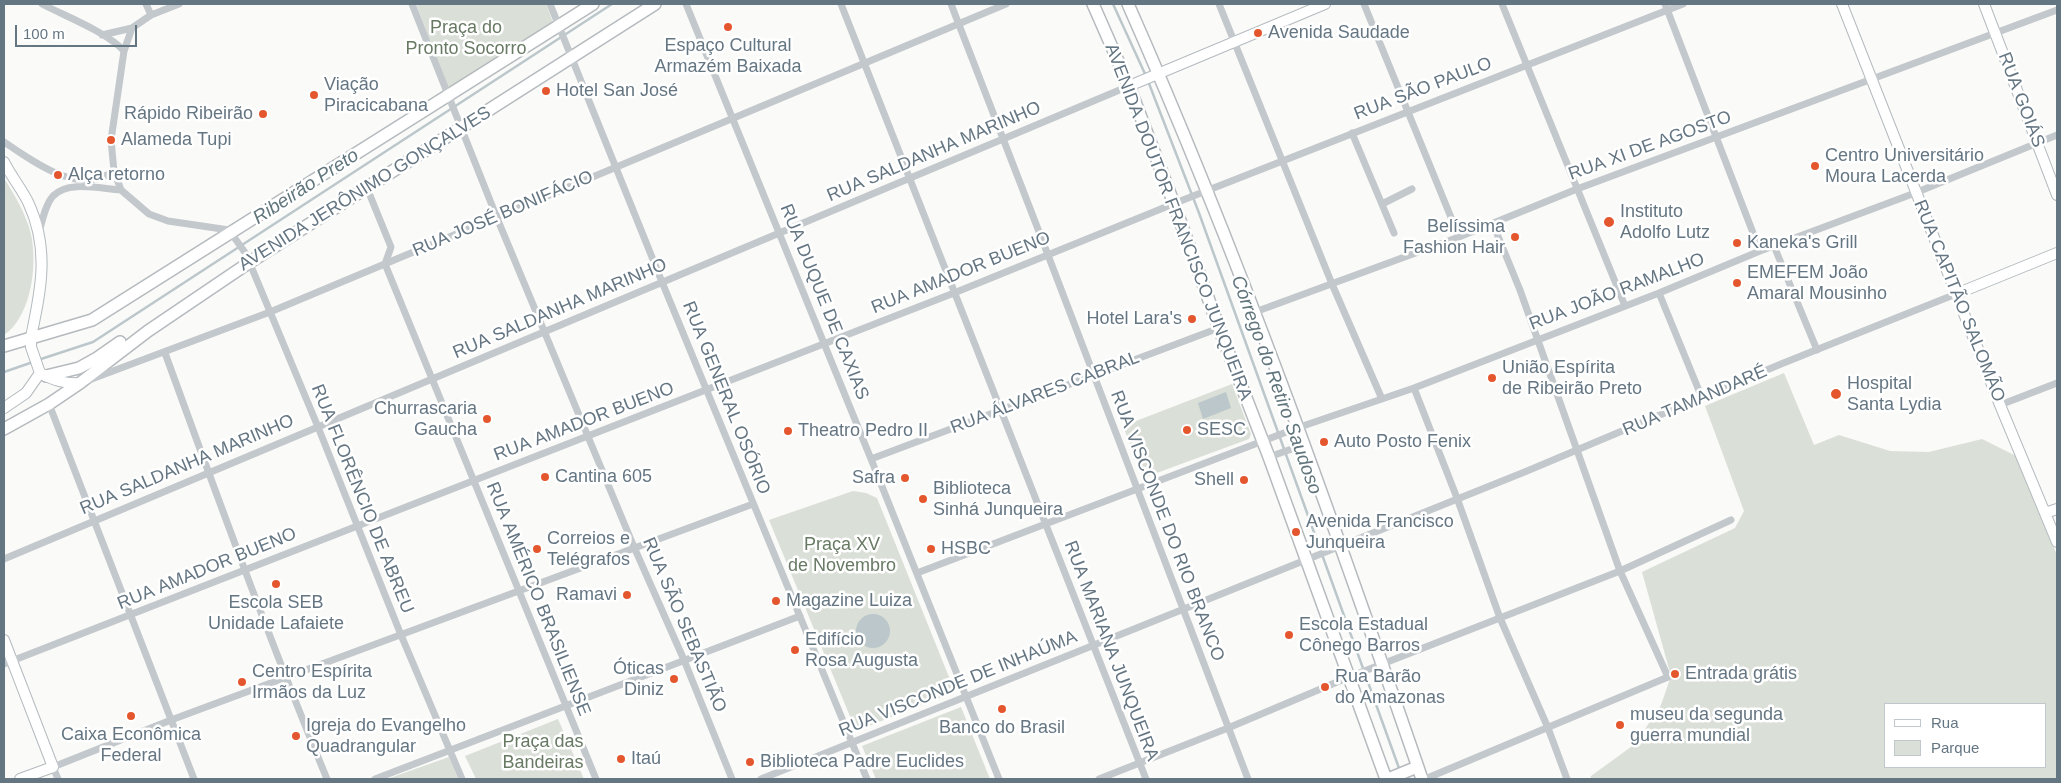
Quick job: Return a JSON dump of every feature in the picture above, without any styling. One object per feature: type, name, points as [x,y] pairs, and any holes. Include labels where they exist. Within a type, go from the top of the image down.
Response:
[{"type":"main road","name":"AVENIDA JERÔNIMO GONÇALVES","points":[[4,346],[31,342],[92,320],[234,235],[560,30],[593,4]]},
{"type":"main road","name":"AVENIDA JERÔNIMO GONÇALVES","points":[[80,383],[248,258],[367,188],[460,124],[655,4]]},
{"type":"main road","name":"AVENIDA DOUTOR FRANCISCO JUNQUEIRA","points":[[1093,4],[1133,85],[1179,202],[1218,328],[1267,441],[1353,675],[1388,779]]},
{"type":"main road","name":"AVENIDA DOUTOR FRANCISCO JUNQUEIRA","points":[[1128,4],[1255,312],[1294,430],[1414,768],[1423,779]]},
{"type":"main road","points":[[1133,85],[1325,4]]},
{"type":"main road","name":"RUA CAPITÃO SALOMÃO","points":[[1842,4],[1915,193],[2057,542]]},
{"type":"main road","name":"RUA GOIÁS","points":[[1984,4],[2057,195]]},
{"type":"main road","points":[[4,162],[28,202],[39,234],[43,254],[42,275],[31,342],[42,373],[67,384],[80,383]]},
{"type":"main road","name":"RUA TAMANDARÉ","points":[[1956,294],[2057,253]]},
{"type":"main road","points":[[4,408],[26,393],[42,373],[79,368],[136,333],[148,331]]},
{"type":"main road","name":"RUA JOSÉ BONIFÁCIO","points":[[4,429],[49,404],[80,383]]},
{"type":"main road","points":[[2045,513],[2057,508]]},
{"type":"main road","points":[[4,640],[8,663],[53,767],[20,779]]},
{"type":"main road","points":[[1388,779],[1414,768]]},
{"type":"street","points":[[42,4],[118,44],[124,51]]},
{"type":"street","points":[[146,4],[151,15]]},
{"type":"street","points":[[102,35],[132,28],[151,15],[179,4]]},
{"type":"street","name":"RUA SÃO SEBASTIÃO","points":[[412,4],[497,218],[634,548],[684,660],[732,779]]},
{"type":"street","name":"RUA GENERAL OSÓRIO","points":[[550,4],[662,282],[867,779]]},
{"type":"street","name":"RUA DUQUE DE CAXIAS","points":[[686,4],[872,459],[999,779]]},
{"type":"street","name":"RUA MARIANA JUNQUEIRA","points":[[841,4],[1146,779]]},
{"type":"street","name":"RUA VISCONDE DO RIO BRANCO","points":[[950,4],[1248,779]]},
{"type":"street","name":"RUA JOSÉ BONIFÁCIO","points":[[80,383],[165,353],[270,312],[1006,4]]},
{"type":"street","points":[[1219,4],[1332,284],[1382,399]]},
{"type":"street","points":[[1364,4],[1459,237]]},
{"type":"street","points":[[1502,4],[1625,306]]},
{"type":"street","name":"RUA SÃO PAULO","points":[[1179,202],[1528,65],[1666,7],[1683,4]]},
{"type":"street","points":[[1666,7],[1760,251]]},
{"type":"street","name":"RUA XI DE AGOSTO","points":[[1255,312],[1459,237],[1577,189],[2057,10]]},
{"type":"street","points":[[132,28],[124,51],[111,140],[114,171],[121,190],[148,214],[168,221],[226,229],[234,235]]},
{"type":"street","name":"RUA SALDANHA MARINHO","points":[[4,560],[318,426],[1133,85]]},
{"type":"street","points":[[1352,133],[1394,233]]},
{"type":"street","name":"RUA JOÃO RAMALHO","points":[[917,573],[1294,430],[1414,388],[1659,293],[1760,251],[1915,193],[2057,135]]},
{"type":"street","points":[[4,142],[43,167],[58,174],[90,180],[104,178],[114,171]]},
{"type":"street","points":[[39,234],[45,213],[53,196],[65,188],[80,187],[121,190]]},
{"type":"street","points":[[367,188],[391,247],[385,264]]},
{"type":"street","points":[[1382,204],[1412,189]]},
{"type":"street","name":"RUA AMADOR BUENO","points":[[8,663],[954,293],[1179,202]]},
{"type":"street","points":[[1423,779],[1668,677],[1620,572],[1575,451],[1537,340],[1493,224]]},
{"type":"street","name":"RUA FLORÊNCIO DE ABREU","points":[[234,235],[248,258],[318,426],[401,635],[462,779]]},
{"type":"street","points":[[1774,246],[1817,350]]},
{"type":"street","name":"RUA AMÉRICO BRASILIENSE","points":[[385,264],[596,779]]},
{"type":"street","points":[[1659,293],[1702,398]]},
{"type":"street","name":"RUA TAMANDARÉ","points":[[1337,548],[1956,294]]},
{"type":"street","name":"RUA ÁLVARES CABRAL","points":[[872,459],[1218,328]]},
{"type":"street","points":[[165,353],[285,678],[327,779]]},
{"type":"street","points":[[2000,405],[2057,383]]},
{"type":"street","points":[[1414,388],[1457,498],[1500,618],[1548,728],[1567,779]]},
{"type":"street","points":[[49,404],[194,779]]},
{"type":"street","points":[[1272,456],[1300,446]]},
{"type":"street","points":[[58,779],[53,767],[171,720],[753,504]]},
{"type":"street","points":[[1100,779],[1353,675],[1620,572],[1731,520]]},
{"type":"street","name":"RUA VISCONDE DE INHAÚMA","points":[[761,779],[1337,548]]},
{"type":"street","points":[[375,779],[800,616]]},
{"type":"green space","name":"Praça do Pronto Socorro","points":[[416,4],[546,4],[554,25],[449,89]]},
{"type":"green space","points":[[4,178],[27,220],[32,239],[33,269],[31,285],[22,314],[14,326],[4,335]]},
{"type":"green space","points":[[1784,373],[1814,445],[1839,435],[1890,451],[1929,452],[1982,439],[2016,456],[2057,555],[2057,779],[1590,779],[1591,776],[1635,744],[1661,705],[1671,676],[1642,572],[1735,528],[1744,511],[1705,406]]},
{"type":"green space","name":"SESC","points":[[1232,384],[1251,434],[1249,439],[1143,478],[1123,426]]},
{"type":"green space","name":"Praça XV de Novembro","points":[[853,491],[866,493],[877,498],[955,692],[856,731],[769,520]]},
{"type":"green space","points":[[961,707],[990,779],[876,779],[862,746]]},
{"type":"green space","name":"Praça das Bandeiras","points":[[558,719],[584,779],[476,779],[465,756]]},
{"type":"green space","name":"Praça das Bandeiras","points":[[449,757],[458,779],[387,779]]},
{"type":"shaded area","points":[[1226,392],[1231,408],[1203,419],[1198,403]]},
{"type":"shaded area","points":[[873,614],[880,615],[885,619],[889,624],[889,638],[885,643],[880,647],[873,648],[866,647],[861,643],[857,638],[856,631],[857,624],[861,619],[866,615]]},
{"type":"waterway","name":"Ribeirão Preto","points":[[38,360],[93,342],[612,4]]},
{"type":"waterway","name":"Córrego do Retiro Saudoso","points":[[1113,4],[1146,76]]},
{"type":"waterway","name":"Córrego do Retiro Saudoso","points":[[1148,81],[1199,213],[1400,771]]},
{"type":"waterway","name":"Ribeirão Preto","points":[[4,372],[33,362]]},
{"type":"place","name":"Espaço Cultural Armazém Baixada","points":[[728,27]]},
{"type":"place","name":"Avenida Saudade","points":[[1258,33]]},
{"type":"place","name":"Hotel San José","points":[[546,91]]},
{"type":"place","name":"Viação Piracicabana","points":[[314,95]]},
{"type":"place","name":"Rápido Ribeirão","points":[[263,114]]},
{"type":"place","name":"Alameda Tupi","points":[[111,140]]},
{"type":"place","name":"Centro Universitário Moura Lacerda","points":[[1815,166]]},
{"type":"place","name":"Alça retorno","points":[[58,175]]},
{"type":"place","name":"Instituto Adolfo Lutz","points":[[1609,222]]},
{"type":"place","name":"Belíssima Fashion Hair","points":[[1515,237]]},
{"type":"place","name":"Kaneka's Grill","points":[[1737,243]]},
{"type":"place","name":"EMEFEM João Amaral Mousinho","points":[[1737,283]]},
{"type":"place","name":"Hotel Lara's","points":[[1192,319]]},
{"type":"place","name":"União Espírita de Ribeirão Preto","points":[[1492,378]]},
{"type":"place","name":"Hospital Santa Lydia","points":[[1836,394]]},
{"type":"place","name":"Churrascaria Gaucha","points":[[487,419]]},
{"type":"place","name":"SESC","points":[[1187,430]]},
{"type":"place","name":"Theatro Pedro II","points":[[788,431]]},
{"type":"place","name":"Auto Posto Fenix","points":[[1324,442]]},
{"type":"place","name":"Cantina 605","points":[[545,477]]},
{"type":"place","name":"Safra","points":[[905,478]]},
{"type":"place","name":"Shell","points":[[1244,480]]},
{"type":"place","name":"Biblioteca Sinhá Junqueira","points":[[923,499]]},
{"type":"place","name":"Avenida Francisco Junqueira","points":[[1296,532]]},
{"type":"place","name":"Correios e Telégrafos","points":[[537,549]]},
{"type":"place","name":"HSBC","points":[[931,549]]},
{"type":"place","name":"Escola SEB Unidade Lafaiete","points":[[276,584]]},
{"type":"place","name":"Ramavi","points":[[627,595]]},
{"type":"place","name":"Magazine Luiza","points":[[776,601]]},
{"type":"place","name":"Escola Estadual Cônego Barros","points":[[1289,635]]},
{"type":"place","name":"Edifício Rosa Augusta","points":[[795,650]]},
{"type":"place","name":"Entrada grátis","points":[[1675,674]]},
{"type":"place","name":"Óticas Diniz","points":[[674,679]]},
{"type":"place","name":"Centro Espírita Irmãos da Luz","points":[[242,682]]},
{"type":"place","name":"Rua Barão do Amazonas","points":[[1325,687]]},
{"type":"place","name":"Banco do Brasil","points":[[1002,709]]},
{"type":"place","name":"Caixa Econômica Federal","points":[[131,716]]},
{"type":"place","name":"museu da segunda guerra mundial","points":[[1620,725]]},
{"type":"place","name":"Igreja do Evangelho Quadrangular","points":[[296,736]]},
{"type":"place","name":"Itaú","points":[[621,759]]},
{"type":"place","name":"Biblioteca Padre Euclides","points":[[750,762]]}]
